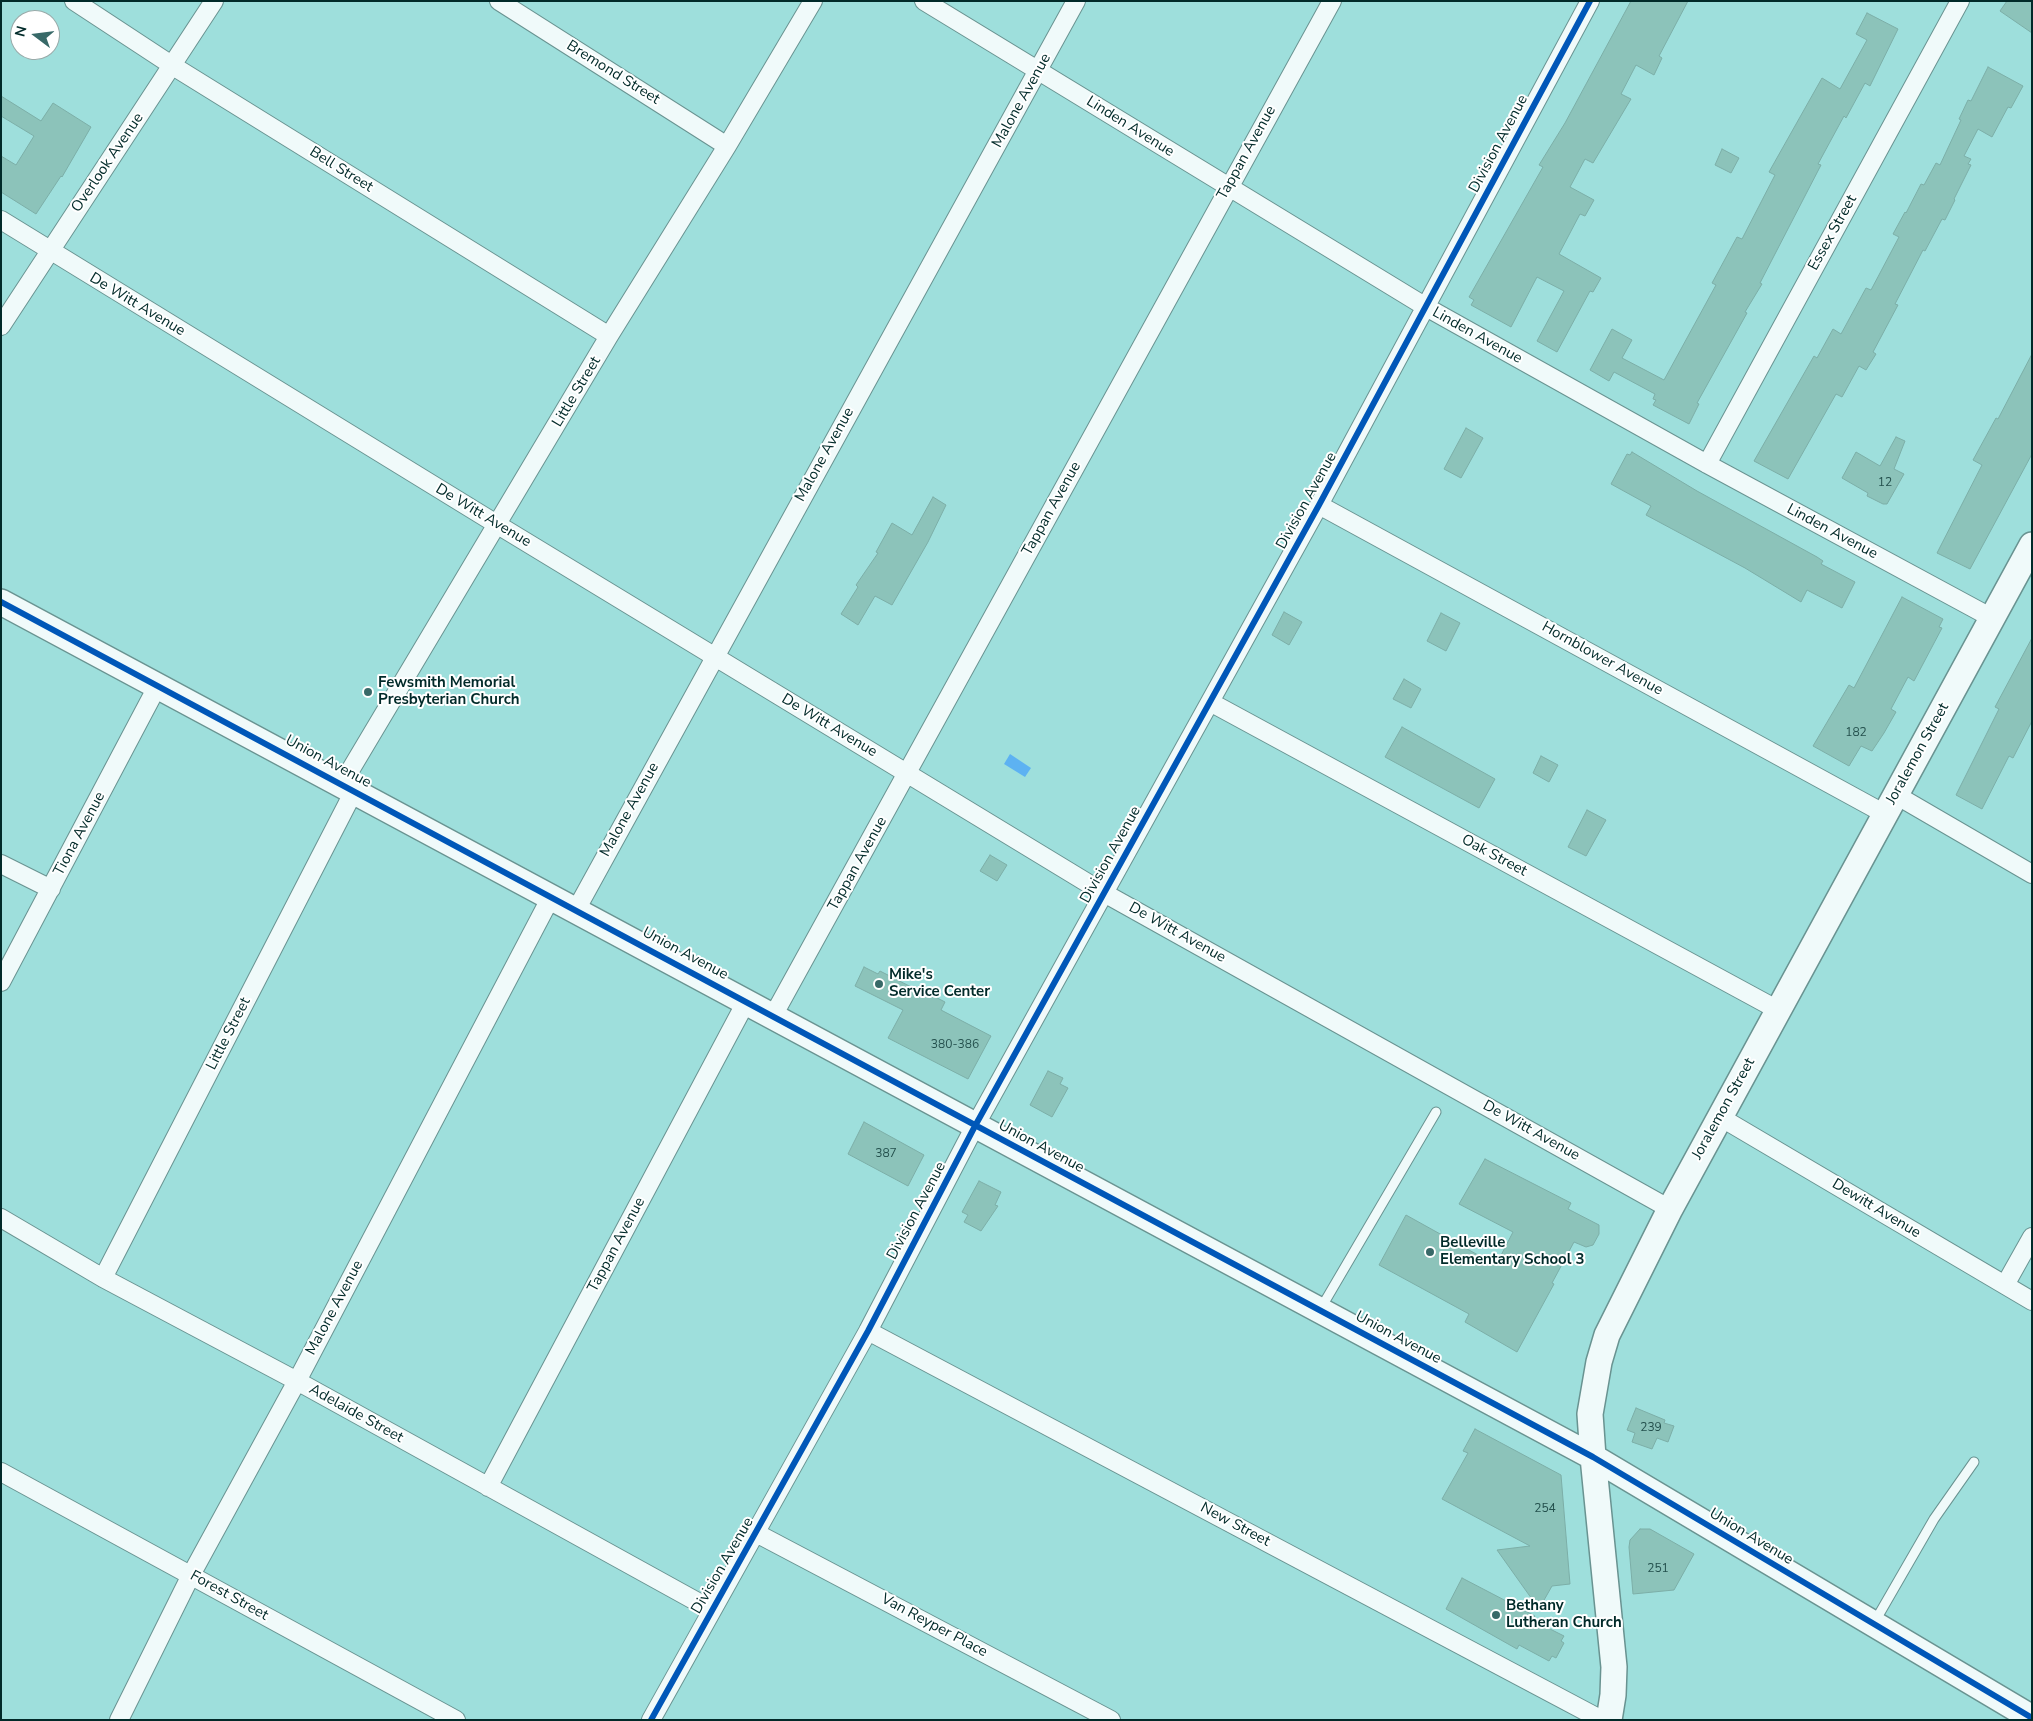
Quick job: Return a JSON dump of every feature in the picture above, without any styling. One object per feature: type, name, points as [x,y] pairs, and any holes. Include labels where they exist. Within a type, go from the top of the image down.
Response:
[{"type":"street","name":"Bell Street","points":[[74,1],[173,66],[609,336]]},
{"type":"street","name":"Overlook Avenue","points":[[1,326],[214,1]]},
{"type":"street","name":"Bremond Street","points":[[499,1],[727,146]]},
{"type":"street","name":"Little Street","points":[[103,1278],[348,787],[609,336],[727,146],[813,1]]},
{"type":"street","name":"Linden Avenue","points":[[924,1],[1426,307],[1707,464],[1992,618]]},
{"type":"street","name":"Malone Avenue","points":[[576,910],[1076,1]]},
{"type":"street","name":"Tappan Avenue","points":[[773,1016],[908,774],[1228,187],[1332,1]]},
{"type":"street","name":"Division Avenue","points":[[660,1717],[712,1610],[868,1330],[975,1126],[1319,504],[1590,1]]},
{"type":"street","name":"Essex Street","points":[[1707,464],[1960,1]]},
{"type":"street","name":"De Witt Avenue","points":[[1,220],[714,657],[1104,893],[1670,1208]]},
{"type":"street","name":"Hornblower Avenue","points":[[1319,504],[1891,804],[2032,874]]},
{"type":"street","name":"Joralemon Street","points":[[1609,1720],[1613,1695],[1614,1667],[1590,1414],[1604,1344],[1618,1310],[1670,1208],[2032,545]]},
{"type":"street","name":"Union Avenue","points":[[1,602],[1593,1457],[2032,1718]]},
{"type":"street","name":"Tiona Avenue","points":[[1,982],[158,686]]},
{"type":"street","name":"Oak Street","points":[[1210,702],[1778,1010]]},
{"type":"street","points":[[1,864],[51,889]]},
{"type":"street","name":"Malone Avenue","points":[[119,1720],[191,1575],[296,1381],[551,897]]},
{"type":"street","name":"Tappan Avenue","points":[[488,1487],[746,1002]]},
{"type":"street","name":"Dewitt Avenue","points":[[1720,1117],[2032,1301]]},
{"type":"street","name":"Adelaide Street","points":[[1,1218],[103,1278],[296,1381],[712,1610]]},
{"type":"street","points":[[2005,1285],[2032,1237]]},
{"type":"street","name":"New Street","points":[[868,1330],[1602,1720]]},
{"type":"street","name":"Forest Street","points":[[1,1472],[456,1720]]},
{"type":"street","name":"Van Reyper Place","points":[[756,1533],[1111,1720]]},
{"type":"lane","points":[[1320,1311],[1436,1112]]},
{"type":"lane","points":[[1874,1624],[1934,1519],[1974,1462]]},
{"type":"water","points":[[1010,754],[1031,768],[1025,777],[1004,764]]},
{"type":"building","points":[[1631,1],[1688,1],[1659,56],[1662,58],[1654,75],[1636,65],[1621,94],[1631,99],[1593,163],[1585,159],[1570,187],[1594,200],[1585,216],[1580,214],[1559,254],[1601,278],[1593,292],[1590,291],[1557,352],[1537,341],[1564,291],[1537,277],[1511,327],[1471,305],[1474,300],[1469,297],[1543,167],[1539,165],[1565,123]]},
{"type":"building","points":[[2007,1],[2032,1],[2032,33],[2000,11]]},
{"type":"building","points":[[1867,13],[1898,29],[1870,86],[1865,83],[1846,118],[1844,116],[1818,164],[1821,165],[1760,283],[1762,284],[1697,403],[1699,404],[1689,424],[1653,405],[1656,400],[1653,399],[1655,394],[1614,372],[1609,381],[1590,370],[1612,329],[1632,340],[1622,358],[1664,380],[1716,285],[1712,283],[1737,237],[1742,239],[1775,175],[1769,172],[1822,78],[1840,89],[1867,40],[1856,34]]},
{"type":"building","points":[[1988,67],[2023,86],[2011,108],[2008,107],[1992,137],[1978,129],[1964,156],[1971,159],[1968,164],[1971,165],[1945,220],[1942,219],[1925,251],[1923,250],[1895,304],[1898,305],[1873,352],[1876,354],[1866,370],[1859,366],[1842,397],[1836,394],[1788,479],[1754,461],[1814,356],[1817,358],[1833,329],[1841,334],[1866,288],[1871,290],[1899,237],[1893,234],[1921,184],[1924,185],[1936,163],[1940,165],[1968,100],[1971,101]]},
{"type":"building","points":[[1,96],[41,121],[53,103],[91,127],[62,177],[36,214],[1,192],[1,156],[16,165],[34,136],[1,116]]},
{"type":"building","points":[[1722,149],[1739,158],[1731,173],[1715,165]]},
{"type":"building","points":[[2032,354],[2032,454],[1970,569],[1937,553],[1982,465],[1973,460],[1996,418],[1998,419]]},
{"type":"building","points":[[1466,428],[1483,438],[1461,478],[1444,469]]},
{"type":"building","points":[[1896,437],[1905,441],[1894,469],[1904,474],[1887,504],[1883,504],[1867,496],[1868,493],[1842,478],[1856,452],[1880,466]]},
{"type":"building","points":[[1632,452],[1697,491],[1817,557],[1823,561],[1821,564],[1855,582],[1842,608],[1807,590],[1801,602],[1745,568],[1646,515],[1651,506],[1611,484],[1627,454],[1630,455]]},
{"type":"building","points":[[933,497],[946,505],[928,542],[892,605],[875,596],[858,625],[841,614],[858,587],[856,585],[878,553],[876,552],[892,523],[912,535]]},
{"type":"building","points":[[1902,597],[1943,619],[1939,627],[1942,628],[1914,681],[1908,677],[1891,709],[1896,712],[1872,751],[1861,746],[1849,766],[1813,746],[1849,685],[1854,688]]},
{"type":"building","points":[[1284,612],[1302,622],[1289,645],[1272,635]]},
{"type":"building","points":[[1441,613],[1460,623],[1446,651],[1427,641]]},
{"type":"building","points":[[2032,638],[2032,721],[2013,758],[2009,756],[1982,809],[1956,795],[1999,709],[1995,707]]},
{"type":"building","points":[[1404,679],[1421,689],[1411,708],[1393,699]]},
{"type":"building","points":[[1402,727],[1495,779],[1479,808],[1385,757]]},
{"type":"building","points":[[1541,756],[1558,765],[1549,782],[1533,773]]},
{"type":"building","points":[[1587,810],[1606,820],[1586,856],[1568,847]]},
{"type":"building","points":[[990,855],[1007,865],[997,881],[980,871]]},
{"type":"building","points":[[864,967],[878,974],[880,971],[945,1002],[941,1010],[991,1036],[968,1079],[888,1038],[903,1010],[855,986]]},
{"type":"building","points":[[1048,1071],[1063,1078],[1060,1084],[1068,1088],[1052,1117],[1030,1105]]},
{"type":"building","points":[[864,1122],[924,1155],[908,1186],[848,1154]]},
{"type":"building","name":"Belleville Elementary School 3","points":[[1485,1159],[1571,1203],[1568,1209],[1599,1225],[1599,1234],[1593,1245],[1586,1247],[1574,1242],[1552,1283],[1554,1284],[1517,1352],[1465,1322],[1469,1314],[1379,1265],[1406,1215],[1496,1265],[1513,1232],[1459,1204]]},
{"type":"building","points":[[979,1181],[1001,1192],[995,1205],[998,1206],[981,1231],[964,1222],[968,1215],[962,1212]]},
{"type":"building","points":[[1636,1408],[1665,1420],[1664,1423],[1674,1426],[1668,1442],[1657,1438],[1652,1449],[1632,1442],[1635,1433],[1627,1430]]},
{"type":"building","points":[[1475,1429],[1561,1475],[1570,1584],[1552,1586],[1539,1609],[1497,1550],[1530,1546],[1442,1499],[1468,1453],[1463,1451]]},
{"type":"building","points":[[1640,1529],[1650,1529],[1694,1554],[1674,1590],[1633,1594],[1629,1547],[1630,1540]]},
{"type":"building","name":"Bethany Lutheran Church","points":[[1462,1578],[1535,1616],[1532,1620],[1564,1636],[1561,1641],[1564,1643],[1556,1658],[1552,1656],[1549,1661],[1519,1645],[1517,1649],[1446,1609]]},
{"type":"cycle path","points":[[651,1720],[868,1331],[975,1126],[1319,505],[1590,1]]},
{"type":"cycle path","points":[[1,602],[1593,1457],[2032,1718]]},
{"type":"place","name":"Fewsmith Memorial Presbyterian Church","points":[[368,692]]},
{"type":"place","name":"Mike's Service Center","points":[[879,984]]},
{"type":"place","name":"Belleville Elementary School 3","points":[[1430,1252]]},
{"type":"place","name":"Bethany Lutheran Church","points":[[1496,1615]]}]
